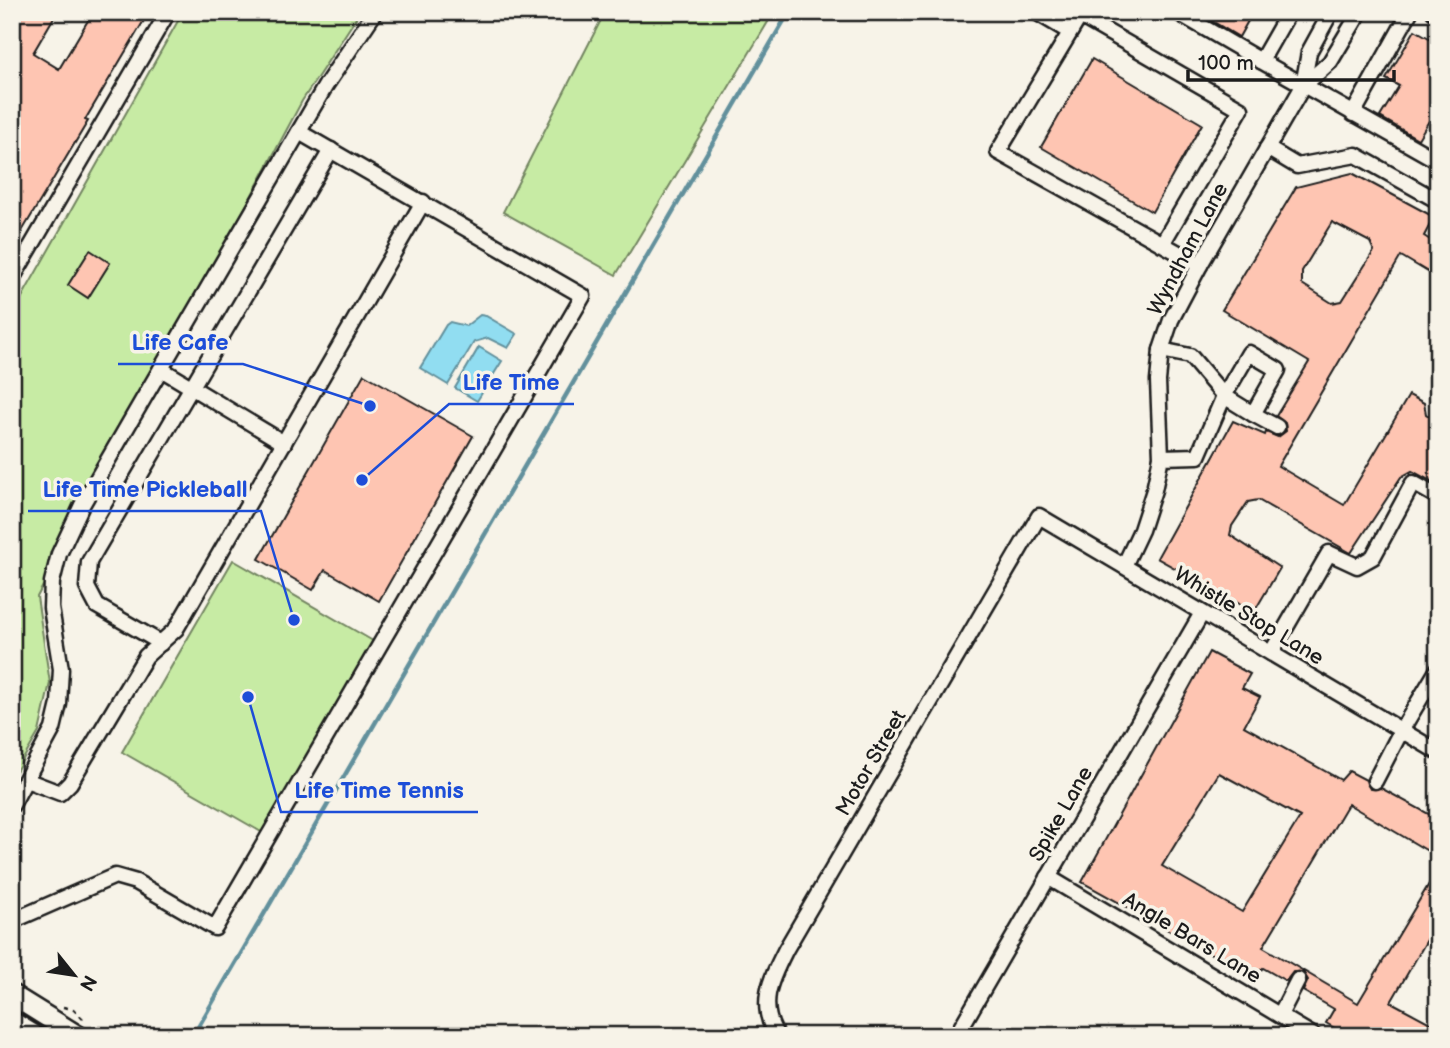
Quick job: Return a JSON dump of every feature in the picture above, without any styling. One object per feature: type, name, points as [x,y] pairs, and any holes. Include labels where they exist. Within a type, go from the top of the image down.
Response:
[{"type":"highway","points":[[12,1023],[33,1036]]},
{"type":"main road","points":[[12,995],[78,1036]]},
{"type":"street","points":[[12,279],[17,262],[168,12]]},
{"type":"street","points":[[12,805],[53,729],[59,704],[61,669],[51,608],[52,582],[59,554],[82,505],[299,132],[375,12]]},
{"type":"street","points":[[1037,12],[1070,32]]},
{"type":"street","points":[[1177,12],[1438,161]]},
{"type":"street","points":[[1261,61],[1289,12]]},
{"type":"street","name":"Wyndham Lane","points":[[1303,86],[1309,51],[1331,12]]},
{"type":"street","name":"Wyndham Lane","points":[[1124,566],[1154,490],[1161,457],[1158,382],[1160,350],[1171,320],[1303,86],[1330,62],[1360,12]]},
{"type":"street","points":[[1353,114],[1410,12]]},
{"type":"street","points":[[1162,244],[1241,109],[1081,14],[998,152],[1162,244],[1200,265]]},
{"type":"street","points":[[12,921],[116,876],[136,882],[215,929],[583,296],[299,132]]},
{"type":"street","points":[[1267,148],[1297,166],[1356,155],[1438,201]]},
{"type":"street","points":[[161,643],[97,606],[87,587],[89,562],[331,150]]},
{"type":"street","points":[[26,780],[60,793],[65,788],[146,656],[176,629],[423,202]]},
{"type":"street","points":[[1160,350],[1190,356],[1224,396],[1277,427]]},
{"type":"street","points":[[1161,457],[1198,456],[1224,396],[1249,353],[1278,370],[1253,414]]},
{"type":"street","points":[[161,369],[284,443]]},
{"type":"street","points":[[1271,653],[1329,552],[1357,566],[1373,557],[1413,483],[1438,497]]},
{"type":"street","name":"Whistle Stop Lane","points":[[1040,516],[1438,752]]},
{"type":"street","name":"Motor Street","points":[[777,1036],[769,1023],[767,1001],[769,982],[780,960],[1040,516]]},
{"type":"street","name":"Spike Lane","points":[[956,1036],[1202,613]]},
{"type":"street","points":[[1376,781],[1401,730],[1438,669]]},
{"type":"street","name":"Angle Bars Lane","points":[[1048,877],[1314,1036]]},
{"type":"street","points":[[1280,1015],[1298,980]]},
{"type":"green space","points":[[183,12],[360,12],[302,101],[37,597],[50,683],[39,732],[12,778],[12,315]]},
{"type":"green space","points":[[605,12],[774,12],[616,275],[503,212]]},
{"type":"green space","points":[[233,560],[373,641],[263,833],[122,752]]},
{"type":"water","points":[[480,315],[517,334],[508,348],[488,338],[474,342],[448,385],[420,368],[446,325],[450,322],[466,326]]},
{"type":"water","points":[[479,347],[502,361],[477,401],[455,388]]},
{"type":"building","points":[[12,12],[57,12],[33,53],[59,69],[93,12],[149,12],[12,248]]},
{"type":"building","points":[[1197,12],[1253,12],[1239,37]]},
{"type":"building","points":[[1415,30],[1438,43],[1438,106],[1418,139],[1380,117],[1399,86],[1386,79]]},
{"type":"building","points":[[1092,59],[1202,124],[1152,212],[1041,147]]},
{"type":"building","points":[[1352,173],[1434,217],[1424,236],[1438,245],[1438,278],[1401,256],[1278,466],[1344,505],[1409,395],[1424,403],[1426,414],[1438,421],[1438,485],[1412,471],[1401,477],[1351,553],[1258,500],[1248,502],[1232,526],[1230,535],[1280,568],[1254,612],[1157,558],[1233,421],[1265,435],[1266,432],[1278,437],[1286,431],[1285,423],[1276,416],[1309,362],[1222,310],[1296,187]],"holes":[[[1332,222],[1370,242],[1374,251],[1342,301],[1332,303],[1302,284],[1302,271]]]},
{"type":"building","points":[[90,250],[110,263],[88,298],[68,285]]},
{"type":"building","points":[[364,374],[473,436],[379,601],[325,570],[313,590],[259,559]]},
{"type":"building","points":[[1209,652],[1250,674],[1242,688],[1260,697],[1244,726],[1341,780],[1349,771],[1366,780],[1370,789],[1381,788],[1438,819],[1438,857],[1348,804],[1263,947],[1358,1003],[1438,869],[1438,921],[1391,1002],[1438,1027],[1438,1036],[1348,1036],[1326,1023],[1334,1009],[1303,991],[1308,980],[1303,972],[1293,972],[1286,981],[1263,968],[1253,977],[1082,882]],"holes":[[[1219,773],[1300,817],[1242,912],[1162,866]]]},
{"type":"waterway","points":[[193,1036],[789,12]]},
{"type":"place","name":"Life Cafe","points":[[370,406]]},
{"type":"place","name":"Life Time","points":[[362,480]]},
{"type":"place","name":"Life Time Pickleball","points":[[294,620]]},
{"type":"place","name":"Life Time Tennis","points":[[248,697]]}]
